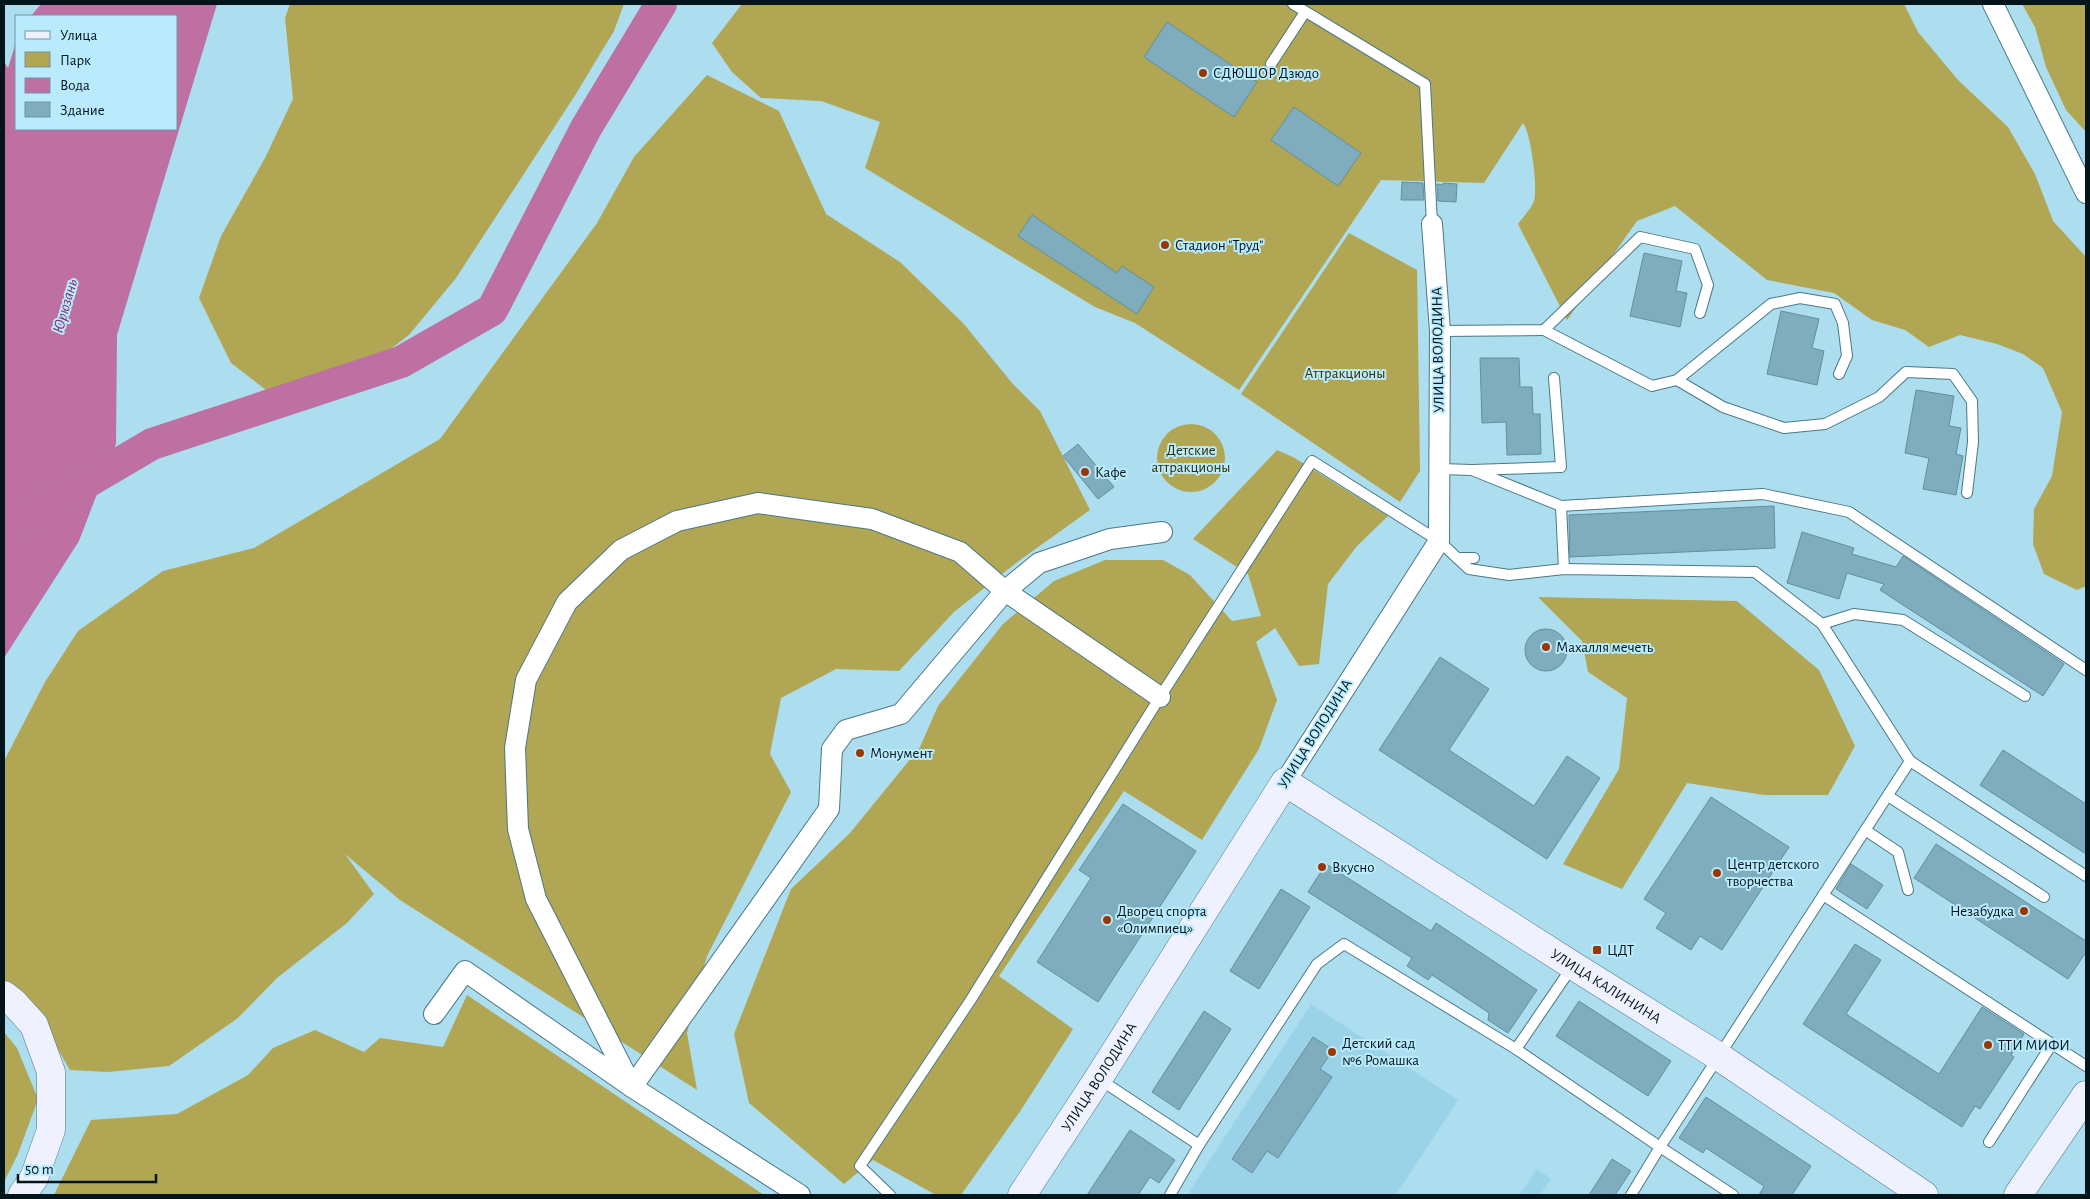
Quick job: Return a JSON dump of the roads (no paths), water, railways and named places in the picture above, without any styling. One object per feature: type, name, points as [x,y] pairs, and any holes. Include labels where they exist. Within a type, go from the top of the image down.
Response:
[{"type":"street","points":[[1993,4],[2078,161],[2086,193]]},
{"type":"street","name":"УЛИЦА ВОЛОДИНА","points":[[1022,1195],[1098,1079],[1439,541],[1440,331],[1432,224]]},
{"type":"street","points":[[632,1087],[536,899],[518,829],[515,748],[526,680],[567,602],[621,550],[676,520],[758,504],[872,519],[960,552],[1005,590],[1160,697]]},
{"type":"street","points":[[632,1087],[829,809],[832,748],[846,730],[901,714],[1005,590],[1039,563],[1110,539],[1162,532]]},
{"type":"street","name":"УЛИЦА КАЛИНИНА","points":[[1285,782],[1572,966],[1718,1056],[1924,1195]]},
{"type":"street","points":[[434,1014],[466,971],[632,1087],[800,1195]]},
{"type":"street","points":[[4,995],[34,1025],[51,1072],[51,1130],[34,1178],[22,1195]]},
{"type":"street","points":[[2018,1195],[2086,1095]]},
{"type":"lane","points":[[1292,4],[1425,84],[1432,224]]},
{"type":"lane","points":[[1272,64],[1306,12]]},
{"type":"lane","points":[[1544,330],[1640,237],[1695,249],[1708,285],[1700,312]]},
{"type":"lane","points":[[1440,331],[1544,330],[1652,386],[1677,380],[1771,304],[1800,298],[1835,304],[1843,323],[1847,356],[1839,374]]},
{"type":"lane","points":[[1677,380],[1723,407],[1784,428],[1825,424],[1879,397],[1906,372],[1953,374],[1972,401],[1974,442],[1967,493]]},
{"type":"lane","points":[[1440,469],[1472,470],[1561,467],[1554,378]]},
{"type":"lane","points":[[890,1195],[860,1166],[970,1001],[1160,697],[1312,461],[1439,541],[1469,570],[1509,575],[1564,569],[1755,572],[1822,624],[1910,761],[2086,876]]},
{"type":"lane","points":[[1472,470],[1561,506],[1763,494],[1849,512],[2086,670]]},
{"type":"lane","points":[[1561,506],[1564,569]]},
{"type":"lane","points":[[1457,558],[1474,558]]},
{"type":"lane","points":[[1822,624],[1854,614],[1903,620],[2025,696]]},
{"type":"lane","points":[[1631,1195],[1718,1056],[1910,761]]},
{"type":"lane","points":[[1888,796],[2044,896]]},
{"type":"lane","points":[[1865,830],[1898,852],[1908,890]]},
{"type":"lane","points":[[1823,895],[2086,1066]]},
{"type":"lane","points":[[1170,1195],[1199,1145],[1317,964],[1344,944],[1516,1049],[1732,1195]]},
{"type":"lane","points":[[1516,1049],[1572,966]]},
{"type":"lane","points":[[1989,1142],[2052,1044]]},
{"type":"lane","points":[[1098,1079],[1199,1145]]},
{"type":"water","name":"Юрюзань","points":[[41,4],[217,4],[117,335],[116,444],[79,541],[4,658],[4,62],[8,68],[15,45],[15,130],[178,130],[178,15],[32,15]]},
{"type":"waterway","points":[[4,531],[152,444],[401,362],[492,310],[586,128],[661,4]]},
{"type":"place","name":"СДЮШОР Дзюдо","points":[[1203,73]]},
{"type":"place","name":"Стадион \"Труд\"","points":[[1165,245]]},
{"type":"place","name":"Кафе","points":[[1085,472]]},
{"type":"place","name":"Махалля мечеть","points":[[1546,647]]},
{"type":"place","name":"Монумент","points":[[860,753]]},
{"type":"place","name":"Вкусно","points":[[1322,867]]},
{"type":"place","name":"Центр детского творчества","points":[[1717,873]]},
{"type":"place","name":"Незабудка","points":[[2024,911]]},
{"type":"place","name":"Дворец спорта «Олимпиец»","points":[[1107,920]]},
{"type":"place","name":"ЦДТ","points":[[1597,950]]},
{"type":"place","name":"ТТИ МИФИ","points":[[1988,1045]]},
{"type":"place","name":"Детский сад №6 Ромашка","points":[[1332,1052]]},
{"type":"park label","name":"Аттракционы","points":[[1345,373]]},
{"type":"park label","name":"Детские аттракционы","points":[[1191,458]]}]
